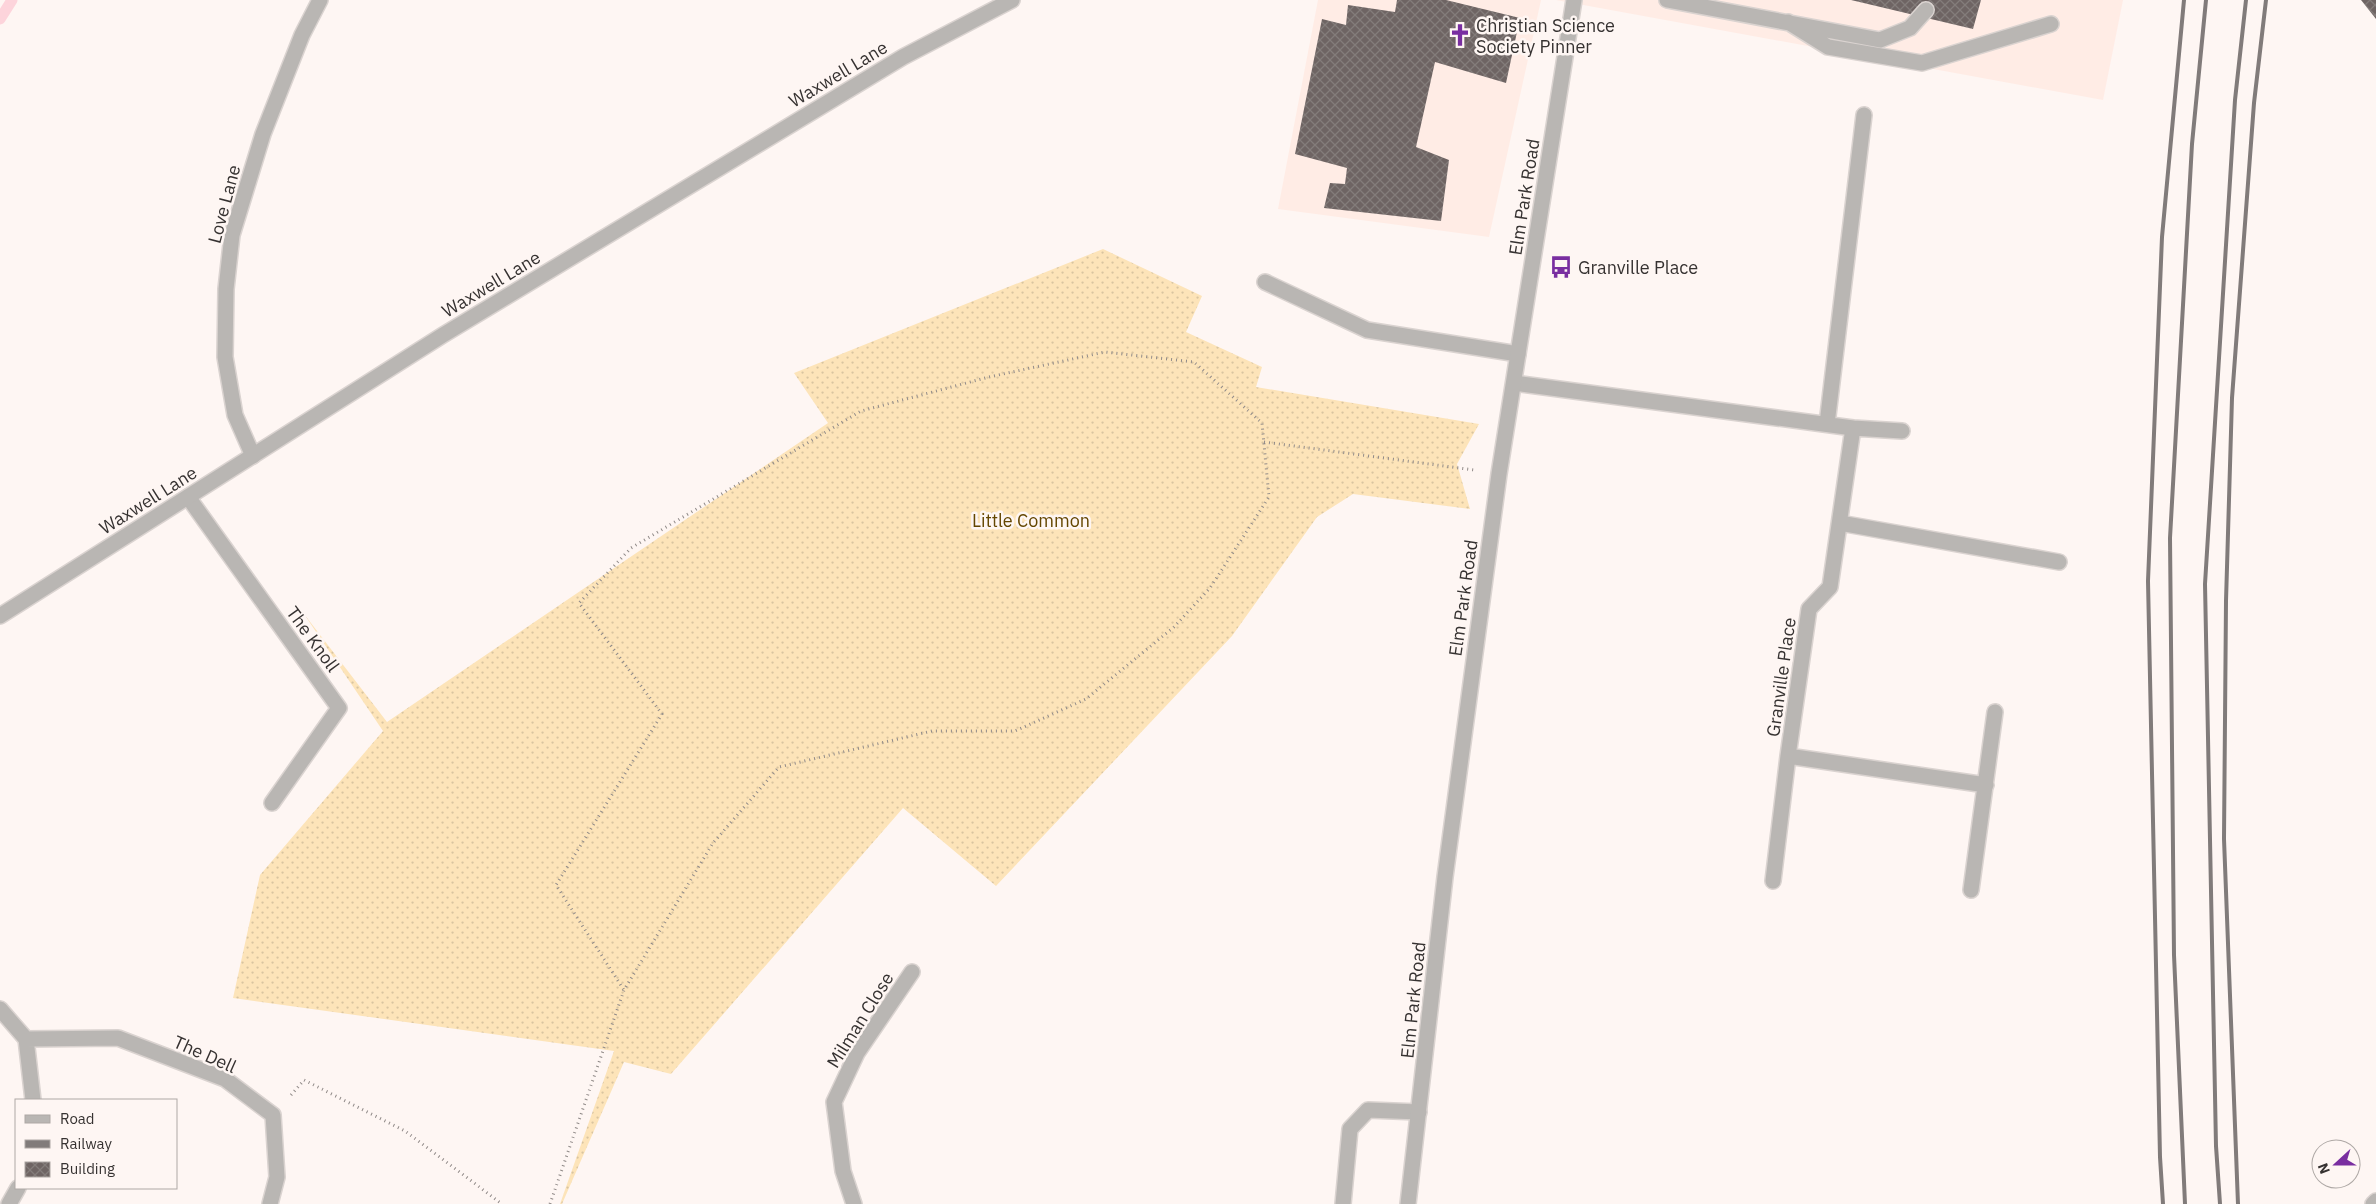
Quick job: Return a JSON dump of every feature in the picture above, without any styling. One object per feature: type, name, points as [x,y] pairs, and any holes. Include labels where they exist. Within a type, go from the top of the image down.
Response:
[{"type":"street","name":"Love Lane","points":[[253,456],[235,415],[225,357],[226,289],[232,234],[263,134],[302,35],[320,0]]},
{"type":"street","name":"Waxwell Lane","points":[[0,616],[443,335],[765,139],[903,57],[1012,0]]},
{"type":"street","name":"Elm Park Road","points":[[1408,1204],[1445,877],[1499,474],[1574,0]]},
{"type":"street","points":[[1667,0],[1880,40],[1910,28],[1926,10]]},
{"type":"street","points":[[1788,22],[1828,47],[1922,63],[2051,24]]},
{"type":"street","points":[[1827,424],[1864,115]]},
{"type":"street","points":[[1265,282],[1367,330],[1518,354]]},
{"type":"street","points":[[1514,383],[1853,428],[1902,431]]},
{"type":"street","name":"Granville Place","points":[[1773,881],[1788,756],[1810,609],[1830,587],[1853,428]]},
{"type":"street","name":"The Knoll","points":[[188,497],[339,708],[272,803]]},
{"type":"street","points":[[1840,523],[2059,562]]},
{"type":"street","points":[[1970,890],[1995,712]]},
{"type":"street","name":"Granville Place","points":[[1788,756],[1986,785]]},
{"type":"street","name":"Milman Close","points":[[854,1204],[843,1171],[834,1102],[857,1053],[912,972]]},
{"type":"street","points":[[0,1009],[26,1039],[33,1099]]},
{"type":"street","name":"The Dell","points":[[26,1039],[118,1038],[225,1079],[273,1115]]},
{"type":"street","points":[[1343,1204],[1350,1129],[1368,1110],[1419,1112]]},
{"type":"street","points":[[270,1204],[278,1176],[273,1115]]},
{"type":"street","points":[[9,1204],[17,1189]]},
{"type":"street","points":[[2373,1204],[2376,1201]]},
{"type":"path","points":[[550,1204],[624,990],[713,843],[779,768],[932,731],[1015,731],[1086,700],[1174,627],[1210,588],[1270,497],[1262,423],[1194,362],[1105,352],[988,378],[861,412],[631,548],[579,603],[662,714],[556,886],[624,990]]},
{"type":"path","points":[[1264,442],[1499,474]]},
{"type":"path","points":[[273,1115],[304,1080],[405,1131],[502,1204]]},
{"type":"shaded area","points":[[1318,0],[1541,0],[1489,237],[1278,209]]},
{"type":"shaded area","points":[[1556,0],[2123,0],[2103,100]]},
{"type":"green space","name":"Little Common","points":[[1103,249],[1202,296],[1186,332],[1262,367],[1256,387],[1479,424],[1457,464],[1470,509],[1353,494],[1317,517],[1232,636],[996,886],[903,808],[671,1074],[624,1062],[562,1204],[560,1204],[614,1051],[233,998],[260,875],[383,731],[304,614],[387,722],[828,423],[794,373]]},
{"type":"building","points":[[1397,0],[1446,0],[1520,18],[1506,83],[1435,62],[1416,147],[1449,160],[1441,221],[1324,208],[1330,183],[1345,184],[1347,168],[1295,154],[1322,19],[1346,25],[1348,5],[1395,12]]},
{"type":"building","points":[[1851,0],[1981,0],[1973,29]]},
{"type":"building","points":[[2361,0],[2376,0],[2376,19]]},
{"type":"waterway","points":[[0,19],[12,0]]},
{"type":"railway","points":[[2163,1204],[2160,1157],[2148,581],[2162,237],[2184,0]]},
{"type":"railway","points":[[2185,1204],[2174,955],[2170,538],[2192,144],[2206,0]]},
{"type":"railway","points":[[2220,1204],[2216,1146],[2205,584],[2235,100],[2246,0]]},
{"type":"railway","points":[[2238,1204],[2224,839],[2226,601],[2232,398],[2254,103],[2266,0]]},
{"type":"place","name":"Christian Science Society Pinner","points":[[1460,35]]},
{"type":"place","name":"Granville Place","points":[[1561,267]]}]
